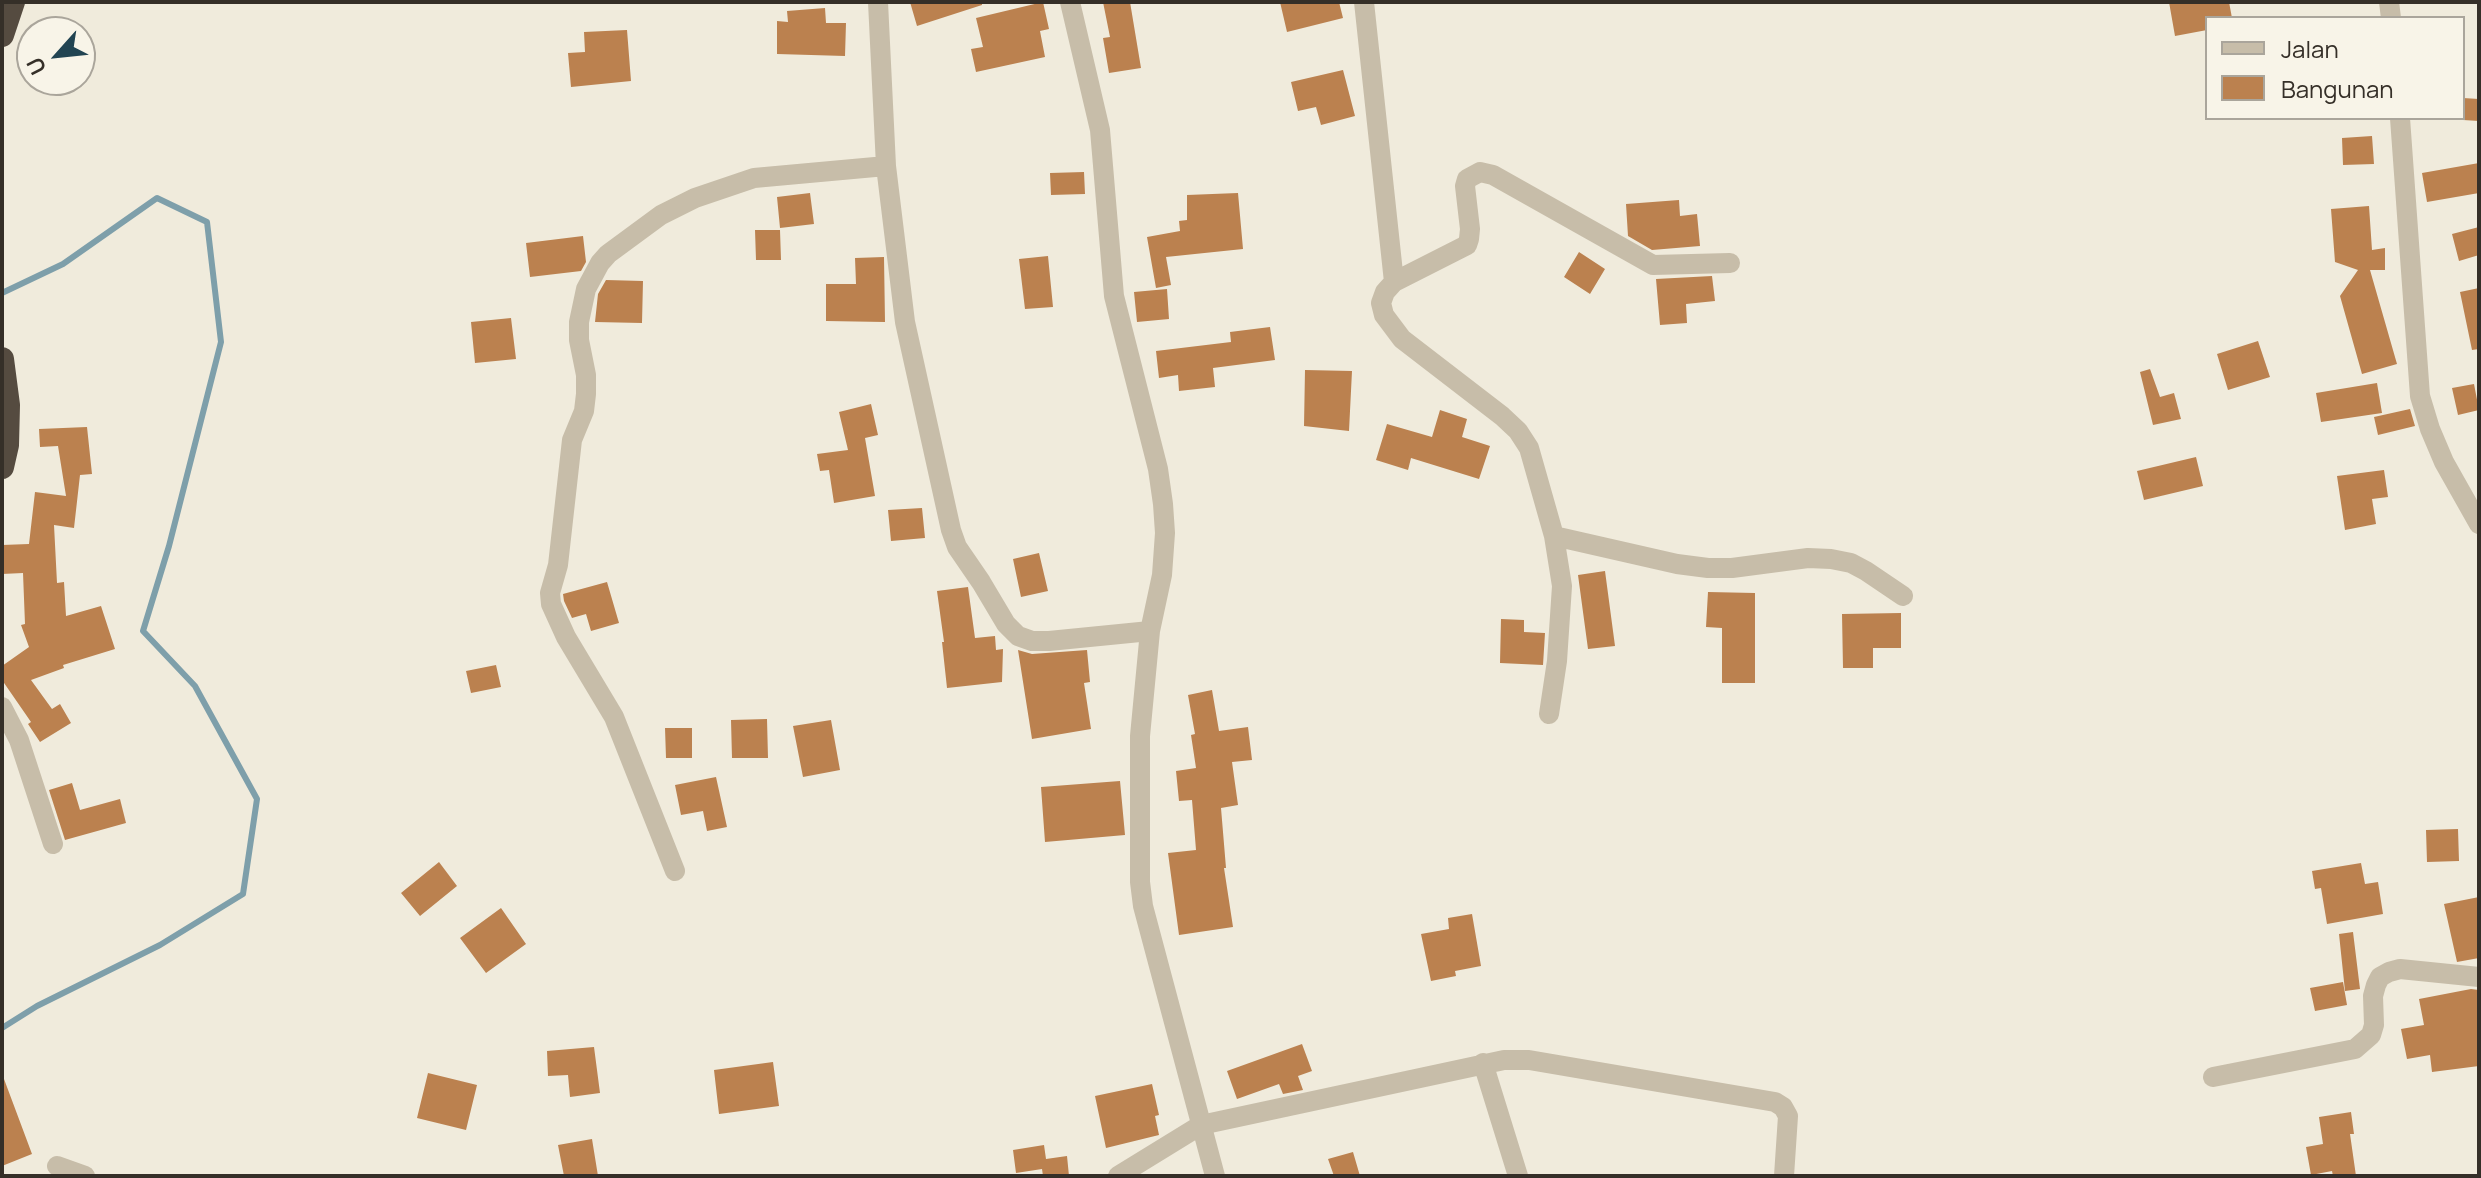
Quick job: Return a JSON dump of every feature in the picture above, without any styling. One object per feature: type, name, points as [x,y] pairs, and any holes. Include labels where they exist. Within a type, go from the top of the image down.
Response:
[{"type":"highway","points":[[2,35],[13,2]]},
{"type":"highway","points":[[2,359],[8,405],[7,445],[2,467]]},
{"type":"street","points":[[878,2],[886,166],[905,322],[951,530],[964,560],[1006,624],[1018,636],[1032,641],[1049,641],[1150,631]]},
{"type":"street","points":[[1070,2],[1100,130],[1114,296],[1158,469],[1163,504],[1165,533],[1162,575],[1150,631],[1140,736],[1140,882],[1143,906],[1215,1176]]},
{"type":"street","points":[[1364,2],[1394,282]]},
{"type":"street","points":[[2400,120],[2420,396],[2444,462],[2479,524]]},
{"type":"street","points":[[675,871],[614,717],[566,637],[551,604],[572,440],[584,411],[586,394],[586,375],[579,340],[584,297],[593,275],[608,254],[661,215],[695,198],[754,178],[886,166]]},
{"type":"street","points":[[1549,714],[1557,661],[1562,586],[1554,536],[1529,448],[1518,431],[1402,339],[1390,326],[1381,303],[1385,292],[1394,282],[1467,245],[1470,229],[1465,186],[1467,179],[1480,172],[1493,175],[1653,265],[1730,263]]},
{"type":"street","points":[[1554,536],[1708,568],[1808,558],[1831,559],[1851,563],[1903,596]]},
{"type":"street","points":[[2,707],[19,740],[53,844]]},
{"type":"street","points":[[2213,1077],[2355,1049],[2371,1035],[2376,985],[2380,977],[2389,972],[2400,969],[2479,977]]},
{"type":"street","points":[[1118,1176],[1201,1125],[1504,1060],[1529,1060],[1775,1102],[1783,1107],[1788,1116],[1784,1176]]},
{"type":"street","points":[[1483,1063],[1518,1176]]},
{"type":"street","points":[[57,1166],[85,1176]]},
{"type":"building","points":[[910,2],[982,2],[982,5],[917,26]]},
{"type":"building","points":[[1043,2],[1049,29],[1040,31],[1045,57],[976,72],[971,49],[983,47],[976,18]]},
{"type":"building","points":[[1103,2],[1130,2],[1141,68],[1109,73],[1103,38],[1110,37]]},
{"type":"building","points":[[1280,2],[1339,2],[1343,18],[1287,32]]},
{"type":"building","points":[[2169,2],[2229,2],[2232,16],[2205,16],[2205,30],[2175,36]]},
{"type":"building","points":[[825,8],[826,23],[846,23],[845,56],[777,54],[777,21],[788,22],[787,11]]},
{"type":"building","points":[[627,30],[631,81],[571,87],[568,53],[585,52],[584,32]]},
{"type":"building","points":[[1343,70],[1355,116],[1321,125],[1316,107],[1298,111],[1291,82]]},
{"type":"building","points":[[2465,98],[2479,99],[2479,121],[2463,120]]},
{"type":"building","points":[[2372,136],[2374,164],[2343,165],[2342,138]]},
{"type":"building","points":[[2479,163],[2479,193],[2427,202],[2422,173]]},
{"type":"building","points":[[1084,172],[1085,194],[1051,195],[1050,173]]},
{"type":"building","points":[[810,193],[814,224],[780,228],[777,197]]},
{"type":"building","points":[[1238,193],[1243,249],[1166,257],[1171,285],[1156,288],[1147,237],[1180,231],[1179,221],[1187,220],[1187,195]]},
{"type":"building","points":[[1679,200],[1680,216],[1697,214],[1700,246],[1652,250],[1628,236],[1626,204]]},
{"type":"building","points":[[2369,206],[2372,250],[2385,248],[2385,270],[2370,270],[2397,364],[2362,374],[2340,296],[2358,270],[2335,262],[2331,209]]},
{"type":"building","points":[[2479,227],[2479,255],[2459,261],[2452,234]]},
{"type":"building","points":[[755,230],[780,230],[781,260],[756,260]]},
{"type":"building","points":[[583,236],[586,262],[581,271],[530,277],[526,243]]},
{"type":"building","points":[[1579,252],[1605,269],[1590,294],[1564,277]]},
{"type":"building","points":[[1048,256],[1053,307],[1025,309],[1019,259]]},
{"type":"building","points":[[884,257],[885,322],[826,321],[826,284],[856,284],[855,258]]},
{"type":"building","points":[[1712,276],[1715,301],[1686,304],[1687,323],[1660,325],[1656,279]]},
{"type":"building","points":[[606,280],[643,281],[642,323],[595,322],[598,294]]},
{"type":"building","points":[[2479,288],[2479,349],[2472,350],[2460,292]]},
{"type":"building","points":[[1167,289],[1169,319],[1137,322],[1134,292]]},
{"type":"building","points":[[511,318],[516,359],[475,363],[471,322]]},
{"type":"building","points":[[1270,327],[1275,360],[1213,368],[1215,387],[1179,391],[1178,375],[1159,378],[1156,351],[1231,342],[1230,332]]},
{"type":"building","points":[[2258,341],[2270,377],[2228,390],[2217,354]]},
{"type":"building","points":[[2150,369],[2160,397],[2174,393],[2181,419],[2153,425],[2140,372]]},
{"type":"building","points":[[1305,370],[1352,371],[1349,431],[1304,426]]},
{"type":"building","points":[[2377,383],[2382,413],[2321,422],[2316,393]]},
{"type":"building","points":[[2474,384],[2479,410],[2458,415],[2452,388]]},
{"type":"building","points":[[871,404],[878,435],[865,438],[875,496],[834,503],[829,470],[820,471],[817,454],[848,450],[839,412]]},
{"type":"building","points":[[2410,409],[2415,426],[2378,435],[2374,417]]},
{"type":"building","points":[[1440,410],[1467,419],[1462,437],[1490,446],[1479,479],[1411,458],[1408,470],[1376,460],[1387,424],[1432,437]]},
{"type":"building","points":[[87,427],[92,474],[80,475],[74,528],[54,525],[57,583],[64,582],[66,616],[101,606],[115,649],[63,665],[64,668],[31,680],[52,709],[60,704],[71,723],[40,742],[28,724],[31,722],[2,680],[2,666],[29,647],[21,625],[25,624],[23,573],[2,574],[2,545],[29,544],[35,492],[66,496],[58,446],[40,447],[39,429]]},
{"type":"building","points":[[2196,457],[2203,486],[2144,500],[2137,471]]},
{"type":"building","points":[[2384,470],[2388,497],[2372,499],[2376,524],[2345,530],[2337,476]]},
{"type":"building","points":[[922,508],[925,538],[891,541],[888,510]]},
{"type":"building","points":[[1039,553],[1048,591],[1021,597],[1013,559]]},
{"type":"building","points":[[1605,571],[1615,646],[1588,649],[1578,575]]},
{"type":"building","points":[[607,582],[619,623],[591,631],[586,614],[572,618],[563,594]]},
{"type":"building","points":[[968,587],[975,638],[995,636],[996,650],[1003,649],[1002,682],[947,688],[937,591]]},
{"type":"building","points":[[1708,592],[1755,593],[1755,683],[1722,683],[1722,628],[1706,627]]},
{"type":"building","points":[[1901,613],[1901,648],[1873,648],[1873,668],[1843,668],[1842,614]]},
{"type":"building","points":[[1501,619],[1524,620],[1524,632],[1545,633],[1543,665],[1500,663]]},
{"type":"building","points":[[1018,650],[1032,654],[1087,650],[1090,682],[1084,683],[1091,729],[1032,739]]},
{"type":"building","points":[[496,665],[501,687],[471,693],[466,671]]},
{"type":"building","points":[[1212,690],[1219,731],[1248,727],[1252,760],[1232,762],[1238,805],[1221,808],[1224,868],[1233,927],[1179,935],[1168,853],[1196,850],[1192,800],[1179,801],[1176,771],[1196,768],[1191,735],[1195,734],[1188,695]]},
{"type":"building","points":[[767,719],[768,758],[732,758],[731,720]]},
{"type":"building","points":[[831,720],[840,770],[803,777],[793,726]]},
{"type":"building","points":[[665,728],[692,728],[692,758],[666,758]]},
{"type":"building","points":[[716,777],[727,827],[707,831],[703,811],[681,815],[675,785]]},
{"type":"building","points":[[1120,781],[1125,835],[1045,842],[1041,787]]},
{"type":"building","points":[[72,783],[80,810],[120,799],[126,823],[65,840],[49,790]]},
{"type":"building","points":[[2458,829],[2459,861],[2427,862],[2426,830]]},
{"type":"building","points":[[439,862],[457,886],[420,916],[401,893]]},
{"type":"building","points":[[2361,863],[2365,884],[2378,882],[2383,914],[2327,924],[2321,888],[2315,889],[2312,871]]},
{"type":"building","points":[[2479,897],[2479,958],[2457,962],[2444,904]]},
{"type":"building","points":[[501,908],[526,944],[486,973],[460,938]]},
{"type":"building","points":[[1472,914],[1481,966],[1455,971],[1456,976],[1431,981],[1421,934],[1449,929],[1448,918]]},
{"type":"building","points":[[2353,932],[2360,989],[2345,991],[2339,934]]},
{"type":"building","points":[[2343,982],[2347,1005],[2315,1011],[2310,988]]},
{"type":"building","points":[[2479,990],[2479,1066],[2432,1072],[2430,1055],[2407,1059],[2401,1029],[2424,1025],[2419,999]]},
{"type":"building","points":[[1302,1044],[1312,1071],[1298,1076],[1303,1090],[1283,1094],[1279,1084],[1237,1099],[1227,1071]]},
{"type":"building","points":[[594,1047],[600,1093],[570,1097],[568,1075],[548,1076],[547,1051]]},
{"type":"building","points":[[773,1062],[779,1106],[719,1114],[714,1070]]},
{"type":"building","points":[[428,1073],[477,1085],[466,1130],[417,1118]]},
{"type":"building","points":[[2,1080],[32,1154],[2,1166]]},
{"type":"building","points":[[1152,1084],[1159,1115],[1155,1116],[1159,1135],[1106,1148],[1095,1096]]},
{"type":"building","points":[[2351,1112],[2354,1134],[2350,1134],[2356,1176],[2333,1176],[2332,1171],[2311,1175],[2306,1147],[2323,1144],[2319,1117]]},
{"type":"building","points":[[592,1139],[598,1176],[564,1176],[558,1145]]},
{"type":"building","points":[[1044,1145],[1046,1159],[1067,1156],[1069,1176],[1043,1176],[1042,1169],[1016,1173],[1013,1150]]},
{"type":"building","points":[[1353,1152],[1360,1176],[1334,1176],[1328,1159]]},
{"type":"waterway","points":[[2,293],[63,264],[157,198],[207,222],[221,342],[169,546],[143,631],[195,686],[257,799],[243,894],[160,945],[37,1006],[2,1028]]}]
